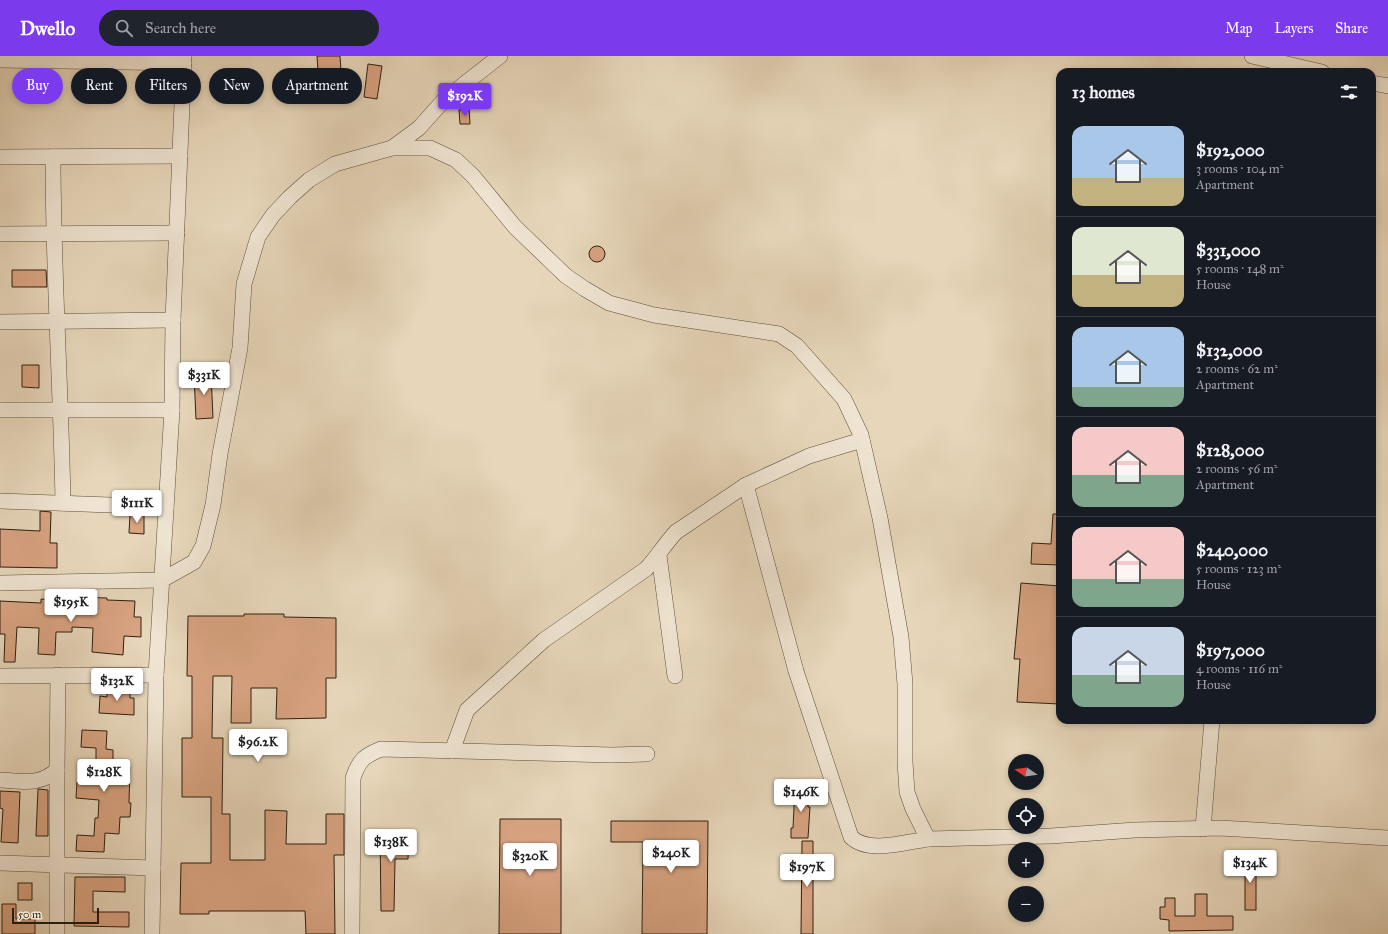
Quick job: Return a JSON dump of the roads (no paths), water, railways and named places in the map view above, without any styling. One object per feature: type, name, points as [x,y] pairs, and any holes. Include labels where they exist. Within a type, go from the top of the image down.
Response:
[{"type":"street","points":[[392,148],[419,128],[444,100],[500,56]]},
{"type":"street","points":[[1252,56],[1304,68]]},
{"type":"street","points":[[0,60],[184,60],[172,320],[172,410],[156,675],[152,934]]},
{"type":"street","points":[[1376,84],[1388,86]]},
{"type":"street","points":[[0,583],[162,580],[194,562],[203,546],[213,505],[220,454],[240,348],[244,284],[258,237],[273,215],[309,180],[335,164],[392,148],[430,148],[456,160],[473,176],[515,227],[566,276],[609,303],[654,315],[779,334],[797,346],[844,399],[862,440],[880,518],[901,637],[905,684],[905,762],[907,792],[913,810],[928,839]]},
{"type":"street","points":[[0,157],[180,156]]},
{"type":"street","points":[[53,157],[53,234],[61,410],[63,503]]},
{"type":"street","points":[[0,234],[176,232]]},
{"type":"street","points":[[0,322],[172,320]]},
{"type":"street","points":[[0,410],[172,410]]},
{"type":"street","points":[[452,751],[467,710],[544,640],[646,569],[659,555],[666,542],[676,532],[746,485],[809,456],[862,440]]},
{"type":"street","points":[[746,485],[796,671],[842,814],[851,837],[857,843],[872,847],[928,839],[1051,836],[1135,830],[1203,829],[1388,838]]},
{"type":"street","points":[[0,501],[166,508]]},
{"type":"street","points":[[659,555],[675,676]]},
{"type":"street","points":[[57,934],[58,675]]},
{"type":"street","points":[[0,676],[156,675]]},
{"type":"street","points":[[1203,829],[1212,724]]},
{"type":"street","points":[[352,934],[353,778],[357,765],[368,755],[381,749],[612,755],[647,754]]},
{"type":"street","points":[[0,780],[39,781],[48,778],[57,770]]},
{"type":"street","points":[[0,863],[153,868]]}]
